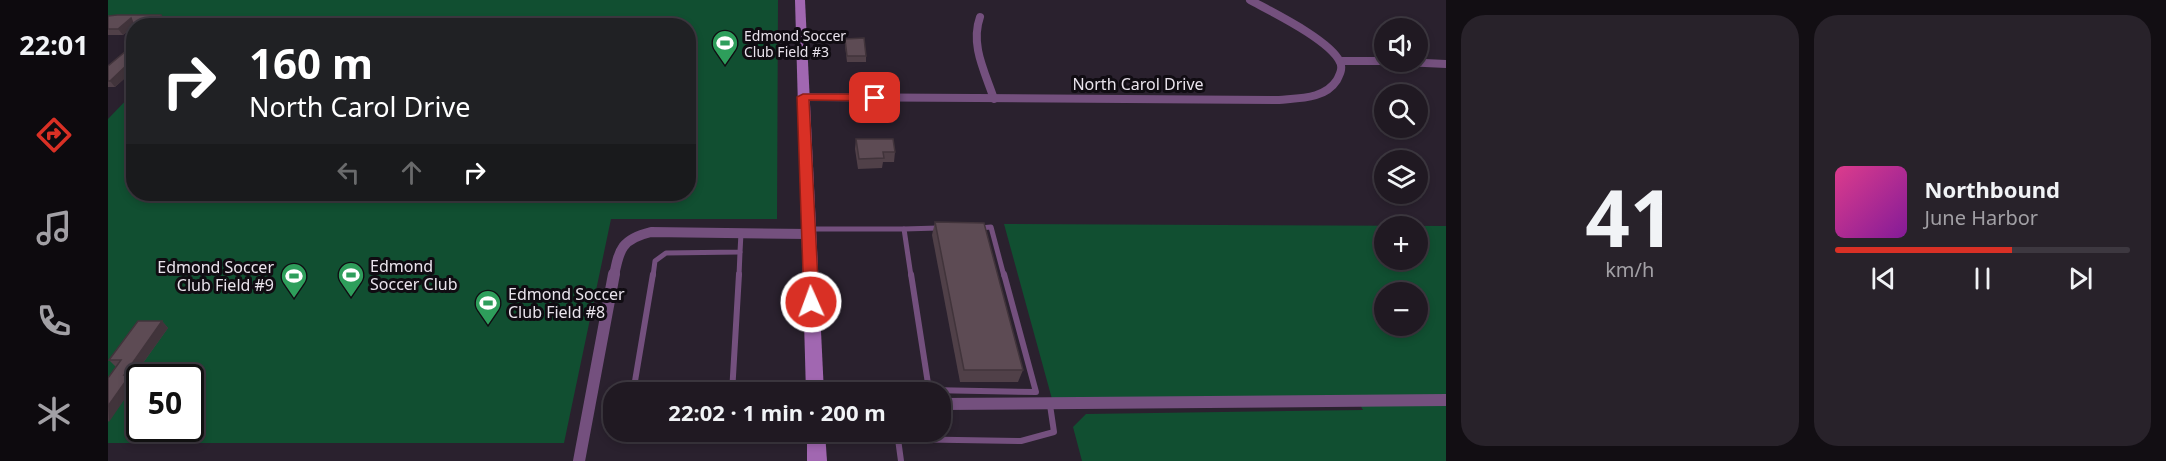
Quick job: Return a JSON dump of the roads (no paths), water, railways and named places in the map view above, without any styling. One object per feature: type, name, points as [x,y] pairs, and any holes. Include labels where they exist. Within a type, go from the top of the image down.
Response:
[{"type":"main road","points":[[800,0],[815,382]]},
{"type":"main road","points":[[816,442],[817,461]]},
{"type":"street","points":[[1250,0],[1313,37],[1340,61],[1374,61]]},
{"type":"street","points":[[980,17],[975,31],[976,45],[994,99]]},
{"type":"street","name":"North Carol Drive","points":[[803,97],[1279,100],[1312,97],[1326,92],[1336,82],[1342,70],[1340,61]]},
{"type":"street","points":[[1428,63],[1446,64]]},
{"type":"street","points":[[579,461],[618,252],[627,241],[639,234],[657,231],[741,233],[808,231]]},
{"type":"street","points":[[951,404],[1446,400]]},
{"type":"lane","points":[[904,229],[929,390],[1036,392],[991,227],[969,228]]},
{"type":"lane","points":[[808,231],[947,228]]},
{"type":"lane","points":[[733,382],[741,233]]},
{"type":"lane","points":[[635,382],[656,261],[666,253],[740,252]]},
{"type":"lane","points":[[951,440],[1021,441],[1054,432],[1050,403]]},
{"type":"lane","points":[[898,442],[901,461]]},
{"type":"place","name":"Edmond Soccer Club Field #3","points":[[725,66]]},
{"type":"place","name":"Edmond Soccer Club","points":[[351,298]]},
{"type":"place","name":"Edmond Soccer Club Field #9","points":[[294,299]]},
{"type":"place","name":"Edmond Soccer Club Field #8","points":[[488,326]]}]
